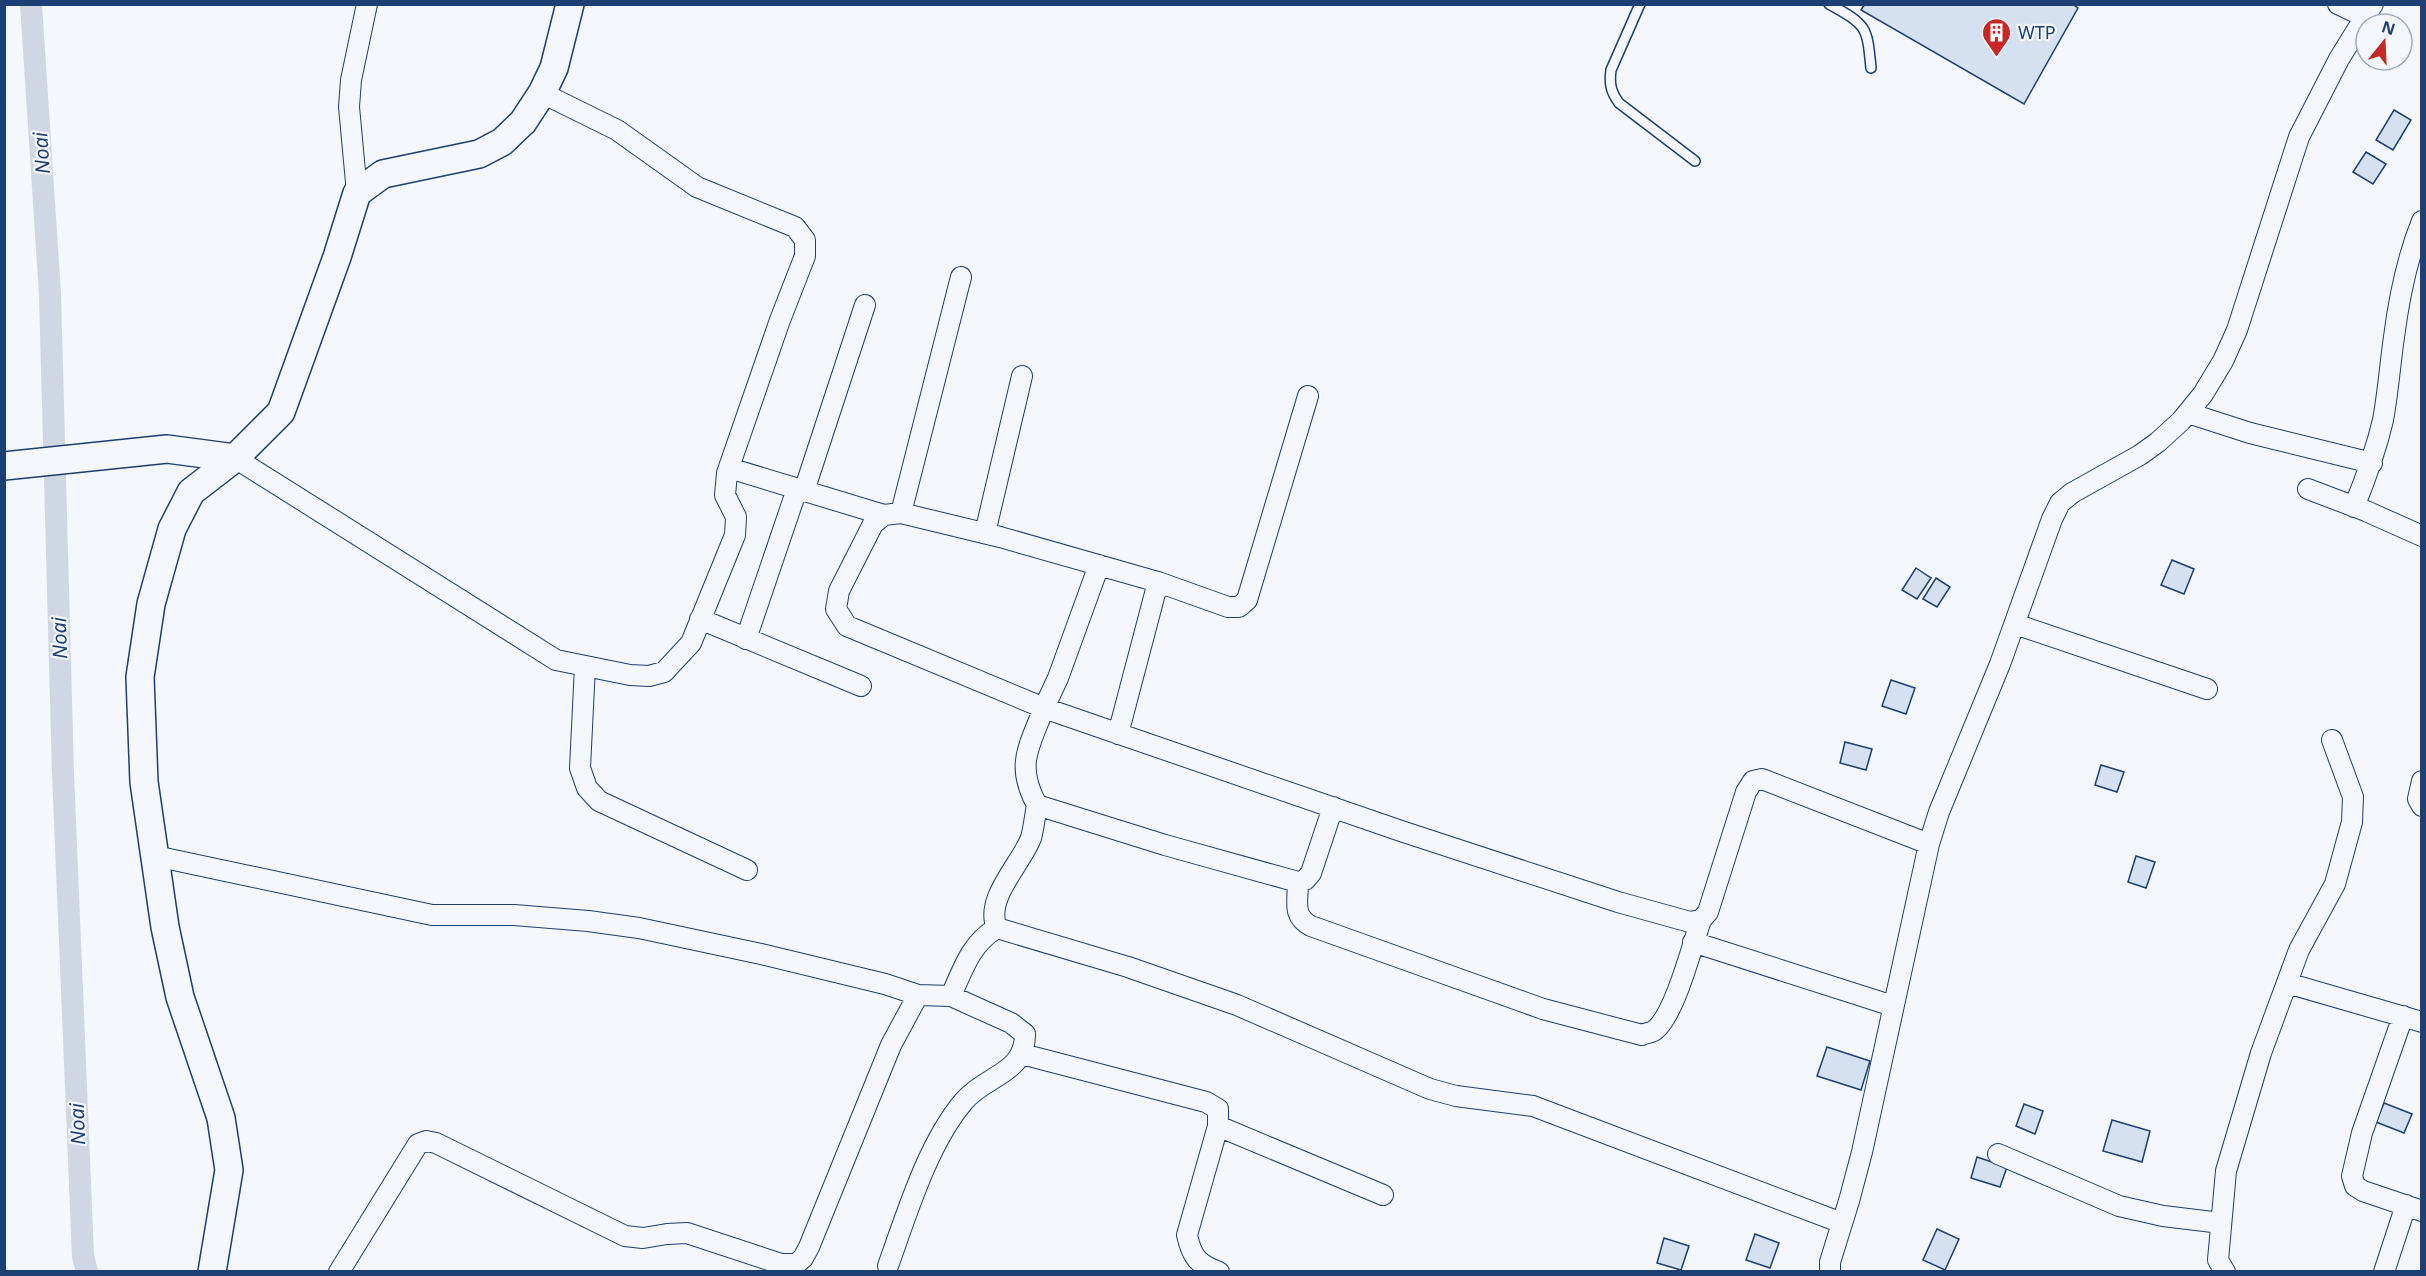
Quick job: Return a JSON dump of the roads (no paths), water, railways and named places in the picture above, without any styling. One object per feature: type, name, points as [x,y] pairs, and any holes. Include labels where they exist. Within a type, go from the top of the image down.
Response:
[{"type":"street","points":[[212,1272],[229,1170],[221,1118],[180,997],[165,927],[144,782],[140,677],[151,604],[172,529],[191,492],[235,458],[281,412],[337,257],[357,193],[350,107],[351,80],[367,4]]},
{"type":"street","points":[[357,193],[383,174],[478,154],[502,142],[523,122],[542,93],[554,68],[570,4]]},
{"type":"street","points":[[1830,1272],[1862,1152],[1929,844],[1939,812],[2000,664],[2052,519],[2060,503],[2072,493],[2140,455],[2158,442],[2188,413],[2223,362],[2236,330],[2299,137],[2339,59],[2369,11],[2338,4]]},
{"type":"street","points":[[5,466],[167,449],[235,458],[555,660],[630,675],[649,676],[664,672],[691,643],[735,535],[736,518],[725,495],[729,468],[780,320],[805,256],[805,240],[795,227],[697,187],[617,130],[542,93]]},
{"type":"street","points":[[2354,507],[2372,463],[2384,417],[2394,334],[2408,262],[2421,221]]},
{"type":"street","points":[[961,277],[892,514],[873,524],[839,591],[836,609],[847,626],[1044,708],[1118,734],[1618,902],[1690,921],[1701,920]]},
{"type":"street","points":[[746,639],[801,490],[865,305]]},
{"type":"street","points":[[984,533],[1022,376]]},
{"type":"street","points":[[729,468],[892,514],[984,533],[1158,582],[1228,608],[1239,607],[1247,600],[1308,396]]},
{"type":"street","points":[[2188,413],[2250,433],[2372,463]]},
{"type":"street","points":[[2308,489],[2421,536]]},
{"type":"street","points":[[997,928],[993,919],[994,909],[1031,838],[1037,805],[1029,791],[1024,774],[1026,754],[1058,678],[1099,565]]},
{"type":"street","points":[[1118,734],[1158,582]]},
{"type":"street","points":[[700,620],[861,687]]},
{"type":"street","points":[[2015,624],[2207,689]]},
{"type":"street","points":[[585,666],[580,768],[587,788],[599,801],[747,870]]},
{"type":"street","points":[[2224,1272],[2218,1260],[2226,1171],[2261,1053],[2299,950],[2335,884],[2352,822],[2353,798],[2332,740]]},
{"type":"street","points":[[1298,882],[1297,914],[1301,921],[1311,926],[1543,1009],[1642,1035],[1653,1032],[1662,1022],[1672,1002],[1701,920],[1708,912],[1746,792],[1753,781],[1762,780],[1929,844]]},
{"type":"street","points":[[2421,781],[2418,799],[2421,806]]},
{"type":"street","points":[[1037,805],[1165,845],[1298,882],[1305,880],[1311,873],[1333,807]]},
{"type":"street","points":[[154,856],[432,915],[514,915],[639,928],[851,976],[918,995],[951,996],[1011,1023],[1025,1034],[1022,1054],[1019,1059],[966,1098],[950,1119],[916,1189],[888,1266]]},
{"type":"street","points":[[951,996],[969,955],[985,935],[997,928],[1128,967],[1237,1005],[1430,1089],[1456,1096],[1533,1106],[1842,1223]]},
{"type":"street","points":[[1693,942],[1893,1006]]},
{"type":"street","points":[[2287,983],[2412,1019],[2362,1133],[2352,1176],[2355,1186],[2363,1191],[2414,1208],[2384,1272]]},
{"type":"street","points":[[339,1272],[418,1144],[426,1142],[436,1143],[626,1236],[643,1238],[687,1233],[781,1264],[796,1264],[803,1258],[809,1247],[891,1045],[918,995]]},
{"type":"street","points":[[1022,1054],[1206,1102],[1218,1109],[1218,1126],[1187,1235],[1191,1253],[1205,1266],[1220,1272]]},
{"type":"street","points":[[1218,1126],[1383,1195]]},
{"type":"street","points":[[1998,1154],[2118,1206],[2163,1216],[2222,1224]]},
{"type":"lane","points":[[1640,4],[1611,70],[1609,82],[1612,92],[1619,103],[1695,161]]},
{"type":"lane","points":[[1829,4],[1856,19],[1864,27],[1868,37],[1871,68]]},
{"type":"waterway","name":"Noai","points":[[31,4],[50,294],[63,774],[83,1256],[87,1272]]},
{"type":"place","name":"WTP","points":[[1997,58]]}]
